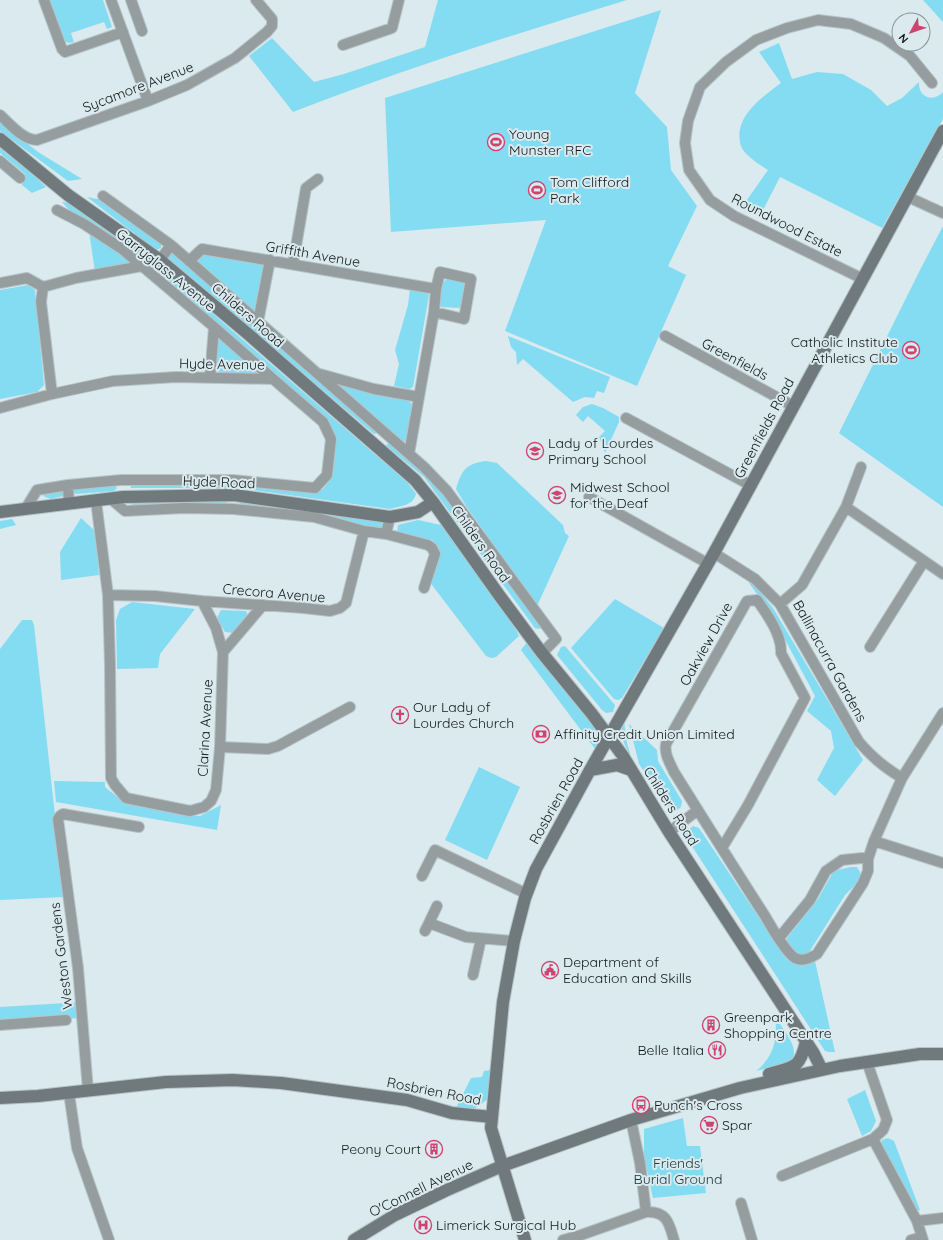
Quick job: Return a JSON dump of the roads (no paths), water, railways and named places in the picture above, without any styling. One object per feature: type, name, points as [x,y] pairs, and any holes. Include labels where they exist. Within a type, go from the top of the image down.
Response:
[{"type":"main road","name":"Greenfields Road","points":[[609,737],[711,558],[943,131]]},
{"type":"main road","name":"Childers Road","points":[[0,139],[68,195],[160,260],[254,339],[415,480],[433,502],[498,595],[609,737],[806,1042],[822,1070]]},
{"type":"main road","name":"Hyde Road","points":[[0,512],[123,497],[234,495],[358,511],[390,517],[418,512],[433,502]]},
{"type":"main road","name":"Rosbrien Road","points":[[0,1098],[69,1093],[166,1082],[210,1080],[281,1083],[407,1100],[452,1112],[492,1117],[503,1002],[514,941],[527,894],[536,869],[609,737]]},
{"type":"main road","points":[[590,770],[617,765],[631,770]]},
{"type":"main road","points":[[757,1084],[766,1075],[791,1067],[798,1063],[802,1058],[806,1042]]},
{"type":"main road","name":"O'Connell Avenue","points":[[354,1240],[408,1209],[502,1166],[630,1120],[757,1084],[822,1070],[920,1054],[943,1054]]},
{"type":"main road","points":[[492,1117],[491,1128],[526,1240]]},
{"type":"street","points":[[44,0],[62,49],[65,52],[123,32]]},
{"type":"street","points":[[111,0],[148,101]]},
{"type":"street","points":[[131,0],[142,31]]},
{"type":"street","name":"Sycamore Avenue","points":[[0,116],[29,139],[36,140],[148,101],[187,85],[224,65],[267,32],[272,26],[272,19],[257,0]]},
{"type":"street","points":[[343,45],[392,28],[399,0]]},
{"type":"street","points":[[118,17],[135,11]]},
{"type":"street","name":"Roundwood Estate","points":[[863,278],[734,216],[710,200],[688,170],[685,144],[688,121],[700,88],[726,62],[756,40],[788,28],[818,20],[851,24],[884,38],[910,56],[932,83]]},
{"type":"street","points":[[0,161],[20,178]]},
{"type":"street","points":[[293,264],[306,188],[318,179]]},
{"type":"street","points":[[103,196],[171,245],[386,433],[447,491],[556,639],[542,653]]},
{"type":"street","points":[[908,197],[943,213]]},
{"type":"street","name":"Garryglass Avenue","points":[[57,210],[84,224],[122,248],[214,327],[210,377]]},
{"type":"street","points":[[160,260],[171,245]]},
{"type":"street","name":"Griffith Avenue","points":[[189,261],[202,249],[436,289]]},
{"type":"street","points":[[258,322],[270,260]]},
{"type":"street","points":[[0,283],[27,278],[43,287],[76,278],[142,266]]},
{"type":"street","points":[[409,454],[440,272],[471,279],[464,319],[434,312]]},
{"type":"street","points":[[43,287],[41,302],[52,394]]},
{"type":"street","points":[[214,327],[272,379]]},
{"type":"street","name":"Greenfields","points":[[664,336],[793,406]]},
{"type":"street","points":[[316,373],[374,389],[419,397]]},
{"type":"street","name":"Hyde Avenue","points":[[0,408],[52,394],[113,381],[176,377],[272,379],[323,422],[331,439],[327,475],[315,488],[233,480],[121,480],[68,485],[37,490],[26,508]]},
{"type":"street","points":[[626,418],[750,485]]},
{"type":"street","points":[[375,446],[386,433]]},
{"type":"street","name":"Ballinacurra Gardens","points":[[861,467],[846,507],[802,585],[780,604],[859,742],[884,768],[902,778]]},
{"type":"street","points":[[121,480],[123,497]]},
{"type":"street","points":[[233,480],[233,509]]},
{"type":"street","points":[[68,485],[69,504]]},
{"type":"street","points":[[589,497],[755,579],[780,604]]},
{"type":"street","points":[[111,499],[125,511],[184,508],[233,509],[314,517],[360,530],[386,534],[428,545],[432,548],[435,554],[424,588]]},
{"type":"street","name":"Clarina Avenue","points":[[96,501],[108,595],[111,778],[126,798],[190,811],[204,807],[211,801],[216,790],[220,747],[223,652],[216,628],[202,601]]},
{"type":"street","points":[[846,507],[943,574]]},
{"type":"street","name":"Crecora Avenue","points":[[202,601],[330,611],[340,608],[346,603],[360,530],[358,511]]},
{"type":"street","points":[[386,534],[390,517]]},
{"type":"street","points":[[870,647],[924,561]]},
{"type":"street","points":[[108,595],[155,596],[202,601]]},
{"type":"street","name":"Oakview Drive","points":[[722,848],[748,805],[805,698],[781,653],[781,645],[769,616],[757,600],[747,601],[666,744],[665,749],[667,757],[674,772],[722,848],[788,952],[794,958],[802,960],[817,954],[863,883],[868,871],[868,859]]},
{"type":"street","points":[[223,652],[263,605]]},
{"type":"street","points":[[220,747],[268,749],[278,746],[350,707]]},
{"type":"street","points":[[779,938],[810,900],[826,871],[842,860],[862,858],[868,859],[874,841],[902,778],[943,713]]},
{"type":"street","points":[[669,832],[698,810]]},
{"type":"street","name":"Weston Gardens","points":[[88,1090],[78,968],[58,819],[63,814],[139,827]]},
{"type":"street","points":[[874,841],[943,863]]},
{"type":"street","points":[[422,876],[435,850],[527,894]]},
{"type":"street","points":[[437,906],[427,927],[466,937],[514,941]]},
{"type":"street","points":[[474,976],[481,939]]},
{"type":"street","points":[[0,1025],[66,1020]]},
{"type":"street","points":[[782,1176],[873,1139],[883,1130],[887,1120],[867,1062]]},
{"type":"street","points":[[69,1093],[77,1148],[109,1240]]},
{"type":"street","points":[[630,1120],[640,1163],[646,1212]]},
{"type":"street","points":[[873,1139],[917,1221],[922,1238],[911,1240]]},
{"type":"street","points":[[741,1203],[752,1240]]},
{"type":"street","points":[[563,1240],[646,1212],[655,1211],[664,1215],[670,1226],[674,1240]]},
{"type":"street","points":[[917,1221],[943,1218]]},
{"type":"place","name":"Young Munster RFC","points":[[496,142]]},
{"type":"place","name":"Tom Clifford Park","points":[[537,190]]},
{"type":"place","name":"Catholic Institute Athletics Club","points":[[911,350]]},
{"type":"place","name":"Lady of Lourdes Primary School","points":[[535,451]]},
{"type":"place","name":"Midwest School for the Deaf","points":[[557,495]]},
{"type":"place","name":"Our Lady of Lourdes Church","points":[[400,715]]},
{"type":"place","name":"Affinity Credit Union Limited","points":[[541,734]]},
{"type":"place","name":"Department of Education and Skills","points":[[550,970]]},
{"type":"place","name":"Greenpark Shopping Centre","points":[[711,1025]]},
{"type":"place","name":"Belle Italia","points":[[717,1050]]},
{"type":"place","name":"Punch's Cross","points":[[641,1105]]},
{"type":"place","name":"Spar","points":[[709,1125]]},
{"type":"place","name":"Peony Court","points":[[434,1149]]},
{"type":"place","name":"Limerick Surgical Hub","points":[[423,1225]]},
{"type":"park label","name":"Friends' Burial Ground","points":[[678,1172]]}]
